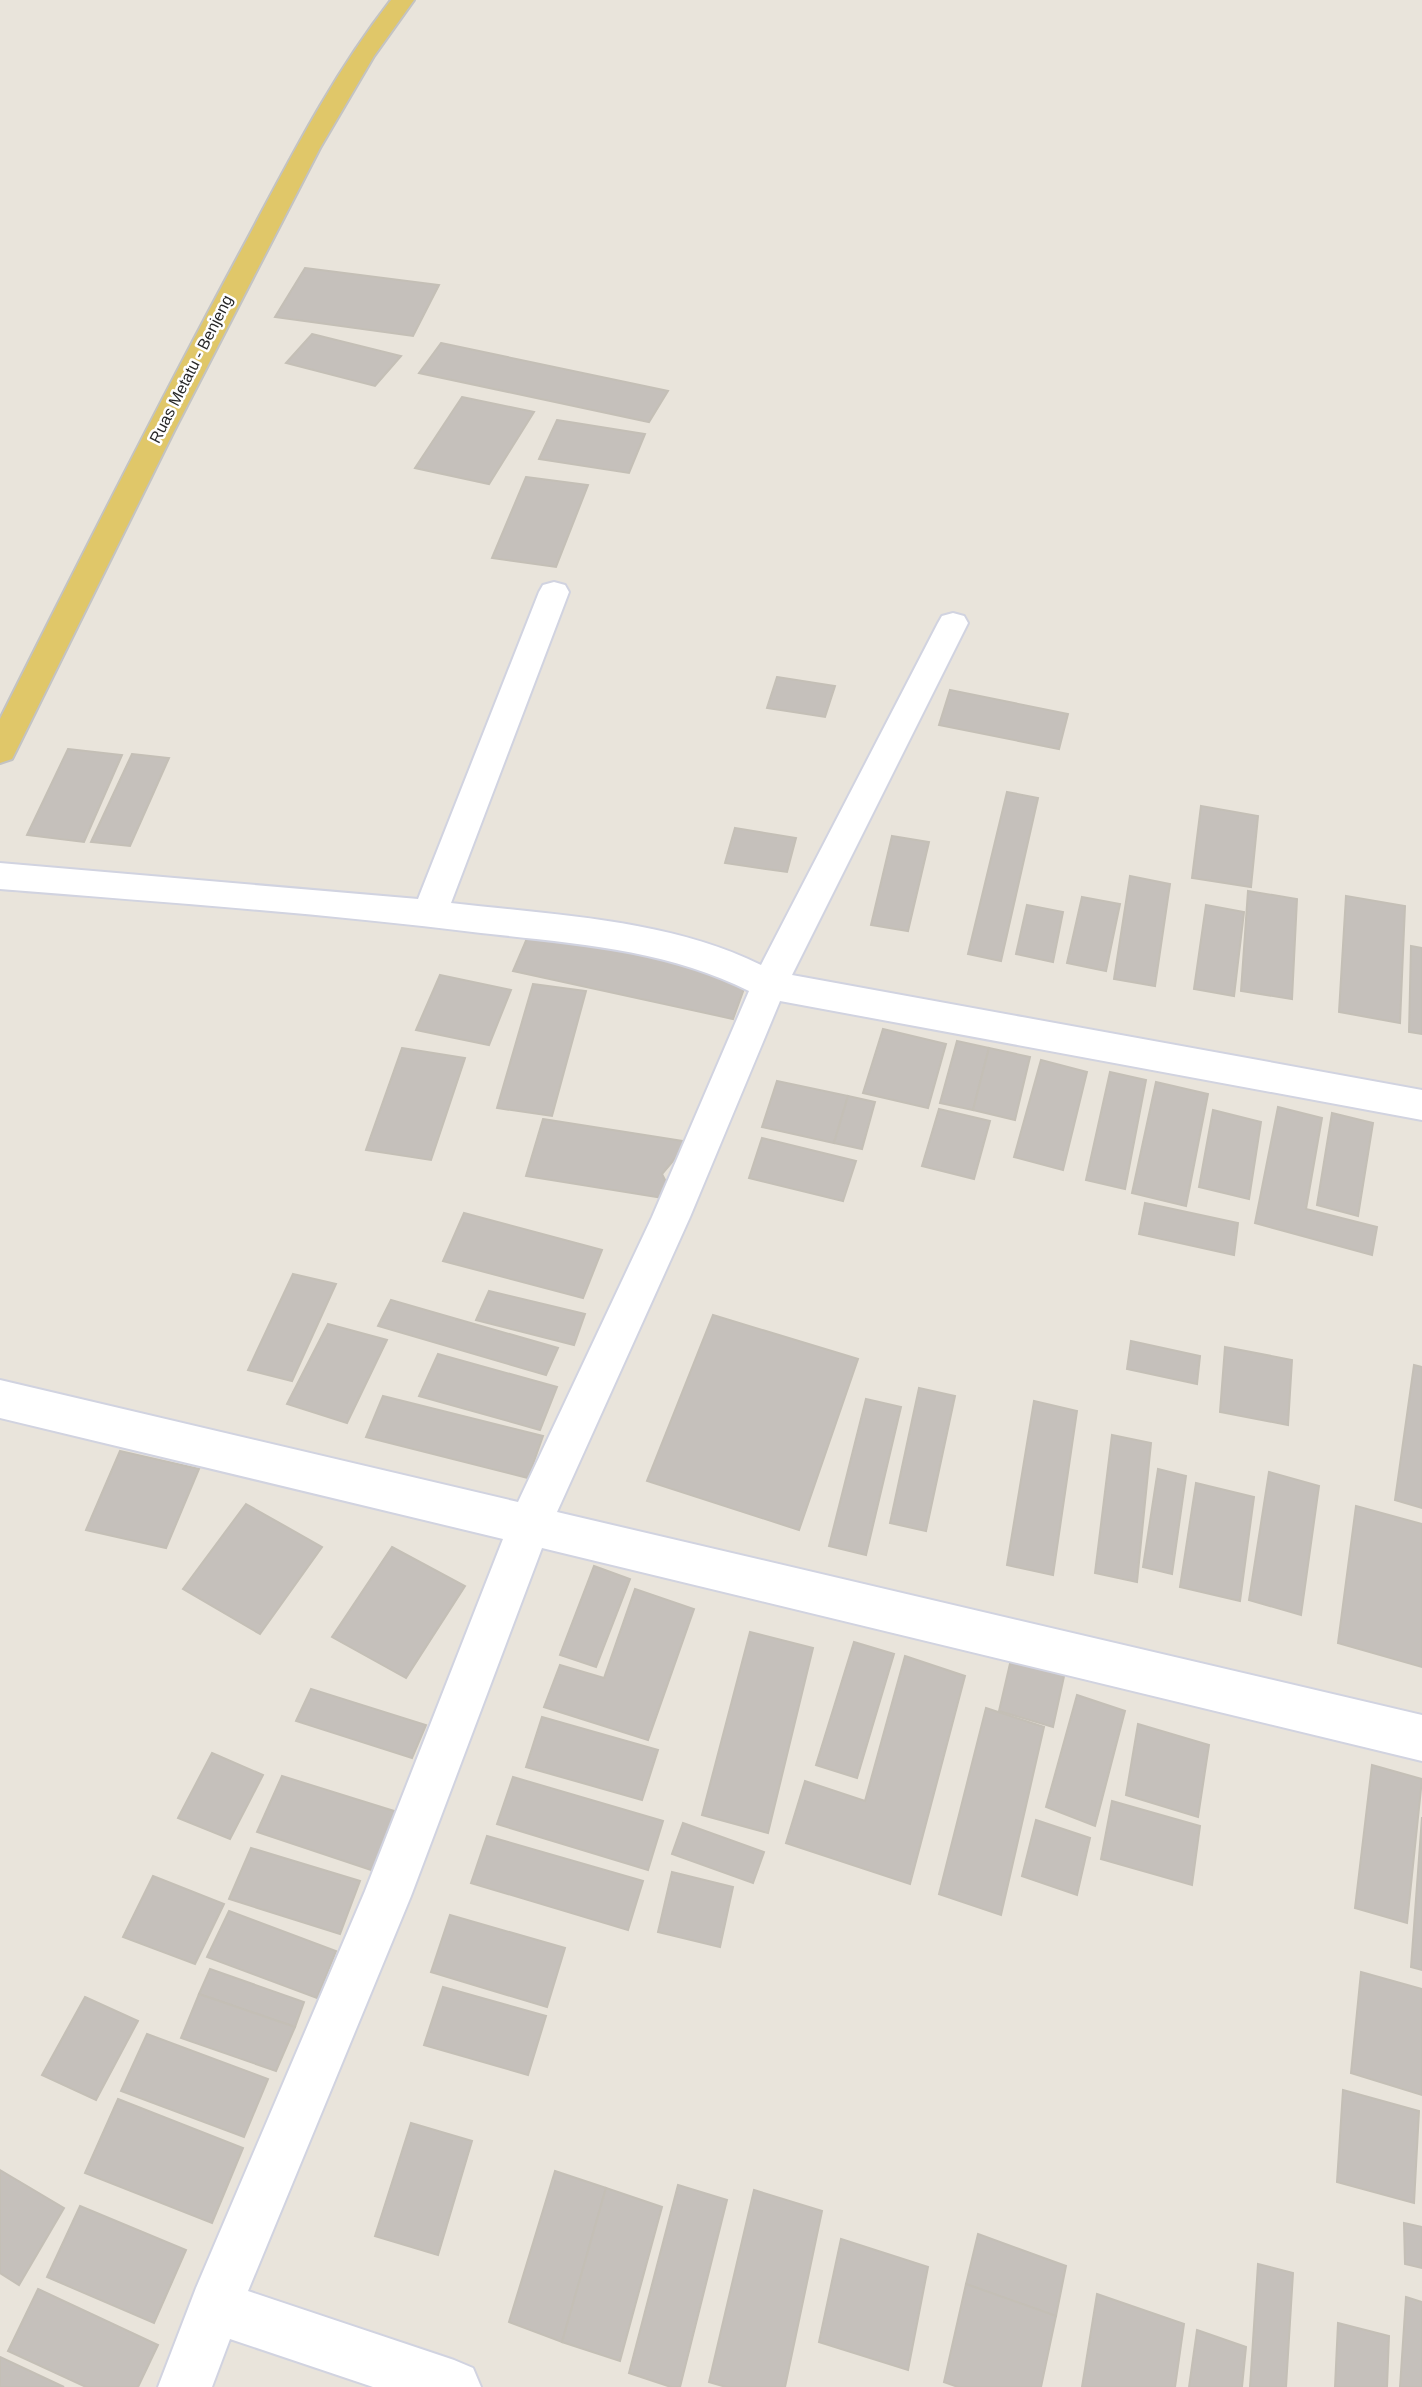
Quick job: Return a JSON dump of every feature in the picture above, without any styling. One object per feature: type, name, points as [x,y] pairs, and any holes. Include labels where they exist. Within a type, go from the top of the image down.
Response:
[{"type":"main road","name":"Ruas Metatu - Benjeng","points":[[0,751],[202,345],[312,142],[380,28],[402,0]]},
{"type":"street","points":[[430,913],[554,592]]},
{"type":"street","points":[[185,2387],[215,2307],[387,1896],[529,1526],[671,1217],[769,985],[953,623]]},
{"type":"street","points":[[0,876],[430,913],[574,931],[671,949],[738,968],[769,985],[1422,1105]]},
{"type":"street","points":[[0,1399],[1422,1738]]},
{"type":"street","points":[[215,2307],[454,2387]]},
{"type":"building","points":[[305,268],[439,285],[413,336],[275,317]]},
{"type":"building","points":[[312,334],[401,356],[375,386],[286,363]]},
{"type":"building","points":[[441,343],[668,391],[649,422],[419,373]]},
{"type":"building","points":[[462,397],[534,412],[489,484],[415,468]]},
{"type":"building","points":[[557,420],[645,434],[629,473],[539,459]]},
{"type":"building","points":[[526,477],[588,485],[556,567],[492,558]]},
{"type":"building","points":[[777,677],[835,686],[825,717],[767,708]]},
{"type":"building","points":[[950,690],[1068,714],[1059,749],[939,725]]},
{"type":"building","points":[[68,749],[122,755],[84,842],[27,835]]},
{"type":"building","points":[[132,754],[169,758],[130,846],[91,842]]},
{"type":"building","points":[[1007,792],[1038,798],[1001,961],[968,954]]},
{"type":"building","points":[[1201,806],[1258,816],[1251,887],[1192,878]]},
{"type":"building","points":[[735,828],[796,838],[787,872],[725,863]]},
{"type":"building","points":[[892,836],[929,842],[908,931],[871,925]]},
{"type":"building","points":[[1130,876],[1170,884],[1155,986],[1114,979]]},
{"type":"building","points":[[1248,891],[1297,899],[1292,999],[1241,991]]},
{"type":"building","points":[[1346,896],[1405,906],[1400,1023],[1339,1012]]},
{"type":"building","points":[[1082,897],[1120,904],[1106,971],[1067,963]]},
{"type":"building","points":[[1027,905],[1063,912],[1053,962],[1016,954]]},
{"type":"building","points":[[1206,905],[1244,912],[1234,996],[1194,989]]},
{"type":"building","points":[[531,929],[749,975],[733,1019],[513,971]]},
{"type":"building","points":[[1411,946],[1422,948],[1422,1034],[1409,1032]]},
{"type":"building","points":[[440,975],[511,990],[489,1045],[416,1030]]},
{"type":"building","points":[[533,984],[586,991],[552,1116],[497,1108]]},
{"type":"building","points":[[883,1029],[946,1044],[928,1108],[863,1093]]},
{"type":"building","points":[[957,1041],[989,1048],[973,1110],[940,1103]]},
{"type":"building","points":[[402,1048],[465,1058],[431,1160],[366,1150]]},
{"type":"building","points":[[989,1048],[1030,1057],[1015,1120],[973,1110]]},
{"type":"building","points":[[1041,1060],[1087,1072],[1063,1170],[1014,1157]]},
{"type":"building","points":[[1110,1072],[1146,1080],[1125,1189],[1086,1180]]},
{"type":"building","points":[[777,1081],[848,1096],[834,1143],[762,1127]]},
{"type":"building","points":[[1156,1082],[1208,1094],[1186,1206],[1132,1193]]},
{"type":"building","points":[[848,1096],[875,1102],[862,1149],[834,1143]]},
{"type":"building","points":[[1278,1107],[1322,1118],[1306,1209],[1377,1227],[1372,1255],[1255,1223]]},
{"type":"building","points":[[939,1109],[990,1121],[974,1179],[922,1166]]},
{"type":"building","points":[[1213,1110],[1261,1122],[1249,1199],[1199,1187]]},
{"type":"building","points":[[1332,1113],[1373,1123],[1358,1216],[1317,1205]]},
{"type":"building","points":[[543,1119],[689,1142],[662,1174],[675,1200],[526,1176]]},
{"type":"building","points":[[762,1138],[856,1161],[843,1201],[749,1178]]},
{"type":"building","points":[[1145,1203],[1238,1223],[1234,1255],[1139,1234]]},
{"type":"building","points":[[464,1213],[602,1250],[583,1298],[443,1261]]},
{"type":"building","points":[[293,1274],[336,1284],[292,1381],[248,1370]]},
{"type":"building","points":[[489,1291],[585,1314],[574,1345],[476,1320]]},
{"type":"building","points":[[391,1300],[558,1348],[546,1375],[378,1326]]},
{"type":"building","points":[[713,1315],[858,1359],[799,1530],[647,1481]]},
{"type":"building","points":[[328,1324],[387,1340],[347,1423],[287,1404]]},
{"type":"building","points":[[1131,1341],[1200,1356],[1197,1384],[1127,1369]]},
{"type":"building","points":[[1225,1347],[1292,1360],[1288,1425],[1220,1412]]},
{"type":"building","points":[[438,1354],[557,1387],[540,1430],[419,1396]]},
{"type":"building","points":[[1414,1365],[1422,1367],[1422,1508],[1395,1500]]},
{"type":"building","points":[[919,1388],[955,1396],[926,1531],[890,1523]]},
{"type":"building","points":[[383,1396],[543,1436],[528,1478],[366,1437]]},
{"type":"building","points":[[866,1399],[901,1407],[866,1555],[829,1546]]},
{"type":"building","points":[[1034,1401],[1077,1411],[1053,1575],[1007,1565]]},
{"type":"building","points":[[1112,1435],[1151,1443],[1137,1582],[1095,1573]]},
{"type":"building","points":[[120,1451],[199,1469],[166,1548],[86,1530]]},
{"type":"building","points":[[1158,1469],[1186,1476],[1172,1574],[1143,1567]]},
{"type":"building","points":[[1269,1472],[1319,1486],[1301,1615],[1249,1600]]},
{"type":"building","points":[[1196,1483],[1254,1497],[1240,1601],[1180,1587]]},
{"type":"building","points":[[246,1504],[322,1547],[260,1634],[183,1589]]},
{"type":"building","points":[[1356,1506],[1422,1524],[1422,1667],[1338,1643]]},
{"type":"building","points":[[392,1547],[465,1586],[406,1678],[332,1637]]},
{"type":"building","points":[[594,1566],[630,1579],[596,1667],[560,1655]]},
{"type":"building","points":[[635,1589],[694,1609],[648,1740],[544,1707],[560,1665],[604,1678]]},
{"type":"building","points":[[750,1632],[813,1648],[768,1833],[702,1815]]},
{"type":"building","points":[[854,1642],[894,1654],[857,1778],[816,1765]]},
{"type":"building","points":[[1015,1642],[1068,1658],[1053,1727],[999,1711]]},
{"type":"building","points":[[905,1656],[965,1676],[910,1884],[786,1843],[805,1781],[865,1801]]},
{"type":"building","points":[[311,1689],[426,1725],[412,1758],[296,1721]]},
{"type":"building","points":[[1077,1695],[1125,1711],[1095,1826],[1046,1807]]},
{"type":"building","points":[[986,1708],[1044,1727],[1001,1915],[939,1894]]},
{"type":"building","points":[[542,1717],[658,1750],[642,1800],[526,1767]]},
{"type":"building","points":[[1138,1724],[1209,1745],[1198,1817],[1126,1795]]},
{"type":"building","points":[[212,1753],[263,1775],[230,1839],[178,1818]]},
{"type":"building","points":[[1372,1765],[1422,1779],[1407,1923],[1355,1908]]},
{"type":"building","points":[[282,1776],[410,1816],[386,1875],[257,1832]]},
{"type":"building","points":[[513,1777],[663,1821],[648,1870],[497,1824]]},
{"type":"building","points":[[1112,1801],[1200,1826],[1192,1885],[1101,1859]]},
{"type":"building","points":[[1422,1817],[1422,1970],[1411,1967]]},
{"type":"building","points":[[1036,1820],[1090,1838],[1077,1895],[1022,1876]]},
{"type":"building","points":[[683,1823],[764,1852],[753,1883],[672,1854]]},
{"type":"building","points":[[487,1836],[643,1881],[628,1930],[471,1883]]},
{"type":"building","points":[[251,1848],[360,1881],[340,1934],[229,1899]]},
{"type":"building","points":[[672,1872],[733,1887],[720,1947],[658,1932]]},
{"type":"building","points":[[153,1876],[224,1904],[195,1964],[123,1937]]},
{"type":"building","points":[[229,1911],[336,1951],[317,1998],[207,1957]]},
{"type":"building","points":[[450,1915],[565,1948],[547,2007],[431,1972]]},
{"type":"building","points":[[210,1969],[304,2002],[295,2027],[199,1994]]},
{"type":"building","points":[[1361,1972],[1422,1989],[1422,2095],[1351,2073]]},
{"type":"building","points":[[443,1987],[546,2016],[528,2075],[424,2045]]},
{"type":"building","points":[[199,1994],[295,2027],[276,2071],[181,2038]]},
{"type":"building","points":[[85,1997],[138,2021],[96,2100],[42,2075]]},
{"type":"building","points":[[147,2034],[268,2079],[244,2137],[121,2091]]},
{"type":"building","points":[[1343,2090],[1419,2111],[1414,2203],[1337,2182]]},
{"type":"building","points":[[118,2099],[243,2148],[212,2223],[85,2173]]},
{"type":"building","points":[[411,2123],[472,2141],[438,2255],[375,2236]]},
{"type":"building","points":[[0,2170],[64,2208],[19,2285],[0,2273]]},
{"type":"building","points":[[555,2171],[606,2188],[562,2342],[509,2322]]},
{"type":"building","points":[[678,2185],[727,2200],[680,2387],[671,2387],[629,2373]]},
{"type":"building","points":[[606,2188],[662,2207],[620,2361],[562,2342]]},
{"type":"building","points":[[754,2190],[822,2211],[785,2387],[726,2387],[709,2382]]},
{"type":"building","points":[[80,2206],[186,2250],[154,2323],[47,2277]]},
{"type":"building","points":[[1404,2223],[1422,2227],[1422,2268],[1405,2264]]},
{"type":"building","points":[[978,2234],[1066,2266],[1056,2316],[966,2284]]},
{"type":"building","points":[[841,2239],[928,2267],[908,2370],[819,2342]]},
{"type":"building","points":[[1258,2264],[1293,2273],[1286,2387],[1250,2387]]},
{"type":"building","points":[[966,2284],[1056,2316],[1041,2387],[958,2387],[944,2382]]},
{"type":"building","points":[[38,2289],[158,2345],[138,2387],[86,2387],[8,2351]]},
{"type":"building","points":[[1097,2294],[1184,2324],[1175,2387],[1082,2387]]},
{"type":"building","points":[[1406,2297],[1422,2302],[1422,2387],[1400,2387]]},
{"type":"building","points":[[1338,2323],[1389,2336],[1387,2387],[1335,2387]]},
{"type":"building","points":[[1197,2330],[1246,2347],[1242,2387],[1189,2387]]},
{"type":"building","points":[[0,2357],[64,2387],[0,2387]]}]
